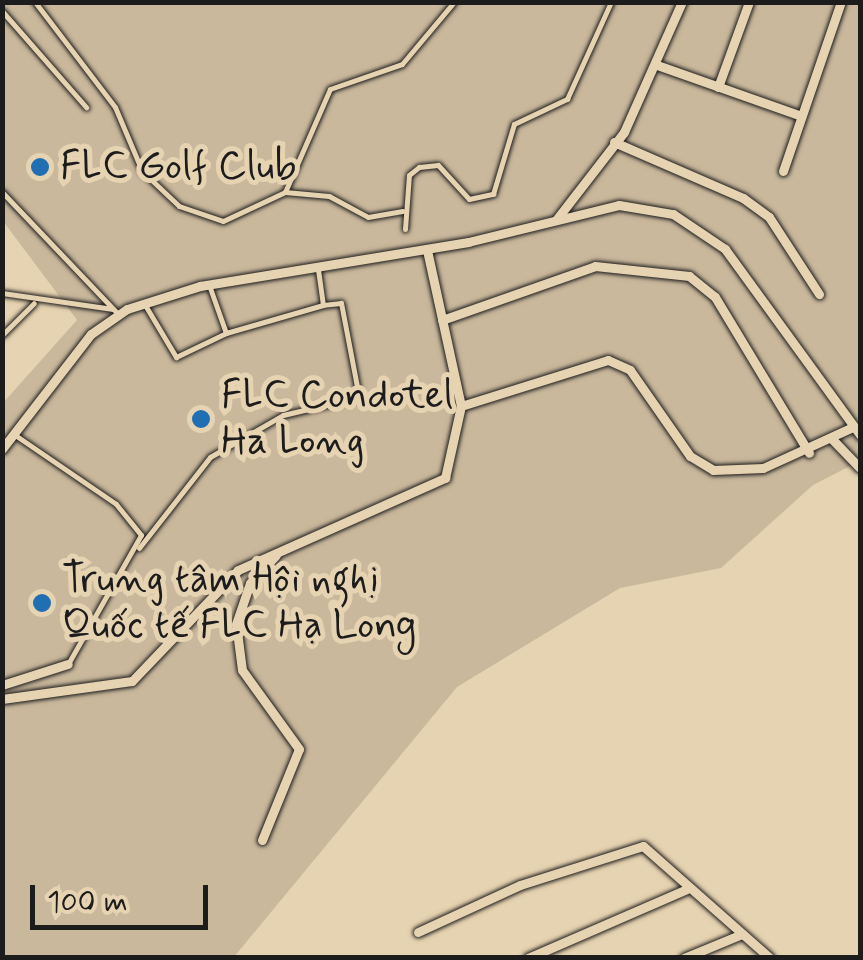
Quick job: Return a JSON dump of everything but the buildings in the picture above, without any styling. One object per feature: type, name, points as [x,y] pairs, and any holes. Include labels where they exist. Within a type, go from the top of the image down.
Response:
[{"type":"street","points":[[556,220],[614,142],[657,65],[682,2]]},
{"type":"street","points":[[718,87],[749,2]]},
{"type":"street","points":[[783,171],[799,115],[841,2]]},
{"type":"street","points":[[657,65],[799,115]]},
{"type":"street","points":[[614,142],[744,198],[769,217],[819,294]]},
{"type":"street","points":[[2,450],[80,346],[116,312],[209,284],[427,250],[618,205],[705,231],[751,279],[860,436]]},
{"type":"street","points":[[2,700],[132,681],[238,570],[286,545],[336,532],[446,478],[461,406],[427,250]]},
{"type":"street","points":[[442,320],[595,266],[689,276],[715,297],[809,453]]},
{"type":"street","points":[[461,406],[608,360],[630,370],[701,464],[748,472],[809,453],[853,426]]},
{"type":"street","points":[[832,439],[860,468]]},
{"type":"street","points":[[262,840],[299,749],[242,670],[236,624],[250,583],[286,545]]},
{"type":"street","points":[[2,685],[68,664]]},
{"type":"street","points":[[418,932],[520,885],[643,846],[687,889],[770,958]]},
{"type":"street","points":[[528,958],[687,889]]},
{"type":"street","points":[[684,958],[742,934]]},
{"type":"lane","points":[[35,2],[100,84],[142,171],[179,206],[240,219],[284,192],[330,89],[402,64],[454,2]]},
{"type":"lane","points":[[405,229],[402,211],[409,175],[426,164],[469,199],[489,199],[514,124],[567,99],[611,2]]},
{"type":"lane","points":[[2,11],[86,107]]},
{"type":"lane","points":[[2,192],[116,312]]},
{"type":"lane","points":[[284,192],[329,196],[368,217],[402,211]]},
{"type":"lane","points":[[318,268],[324,306]]},
{"type":"lane","points":[[209,284],[226,333]]},
{"type":"lane","points":[[2,293],[34,303],[116,312]]},
{"type":"lane","points":[[2,334],[34,303]]},
{"type":"lane","points":[[68,664],[139,548],[210,456],[282,415],[359,397],[341,303],[226,333],[176,358],[144,303]]},
{"type":"lane","points":[[12,434],[116,504],[139,528],[139,548]]},
{"type":"shaded area","points":[[2,3],[860,3],[860,461],[813,485],[721,568],[620,588],[457,687],[234,957],[3,957],[3,403],[77,320],[3,221]]},
{"type":"place","name":"FLC Golf Club","points":[[40,167]]},
{"type":"place","name":"FLC Condotel Ha Long","points":[[201,419]]},
{"type":"place","name":"Trung tâm Hội nghị Quốc tế FLC Hạ Long","points":[[42,603]]}]
